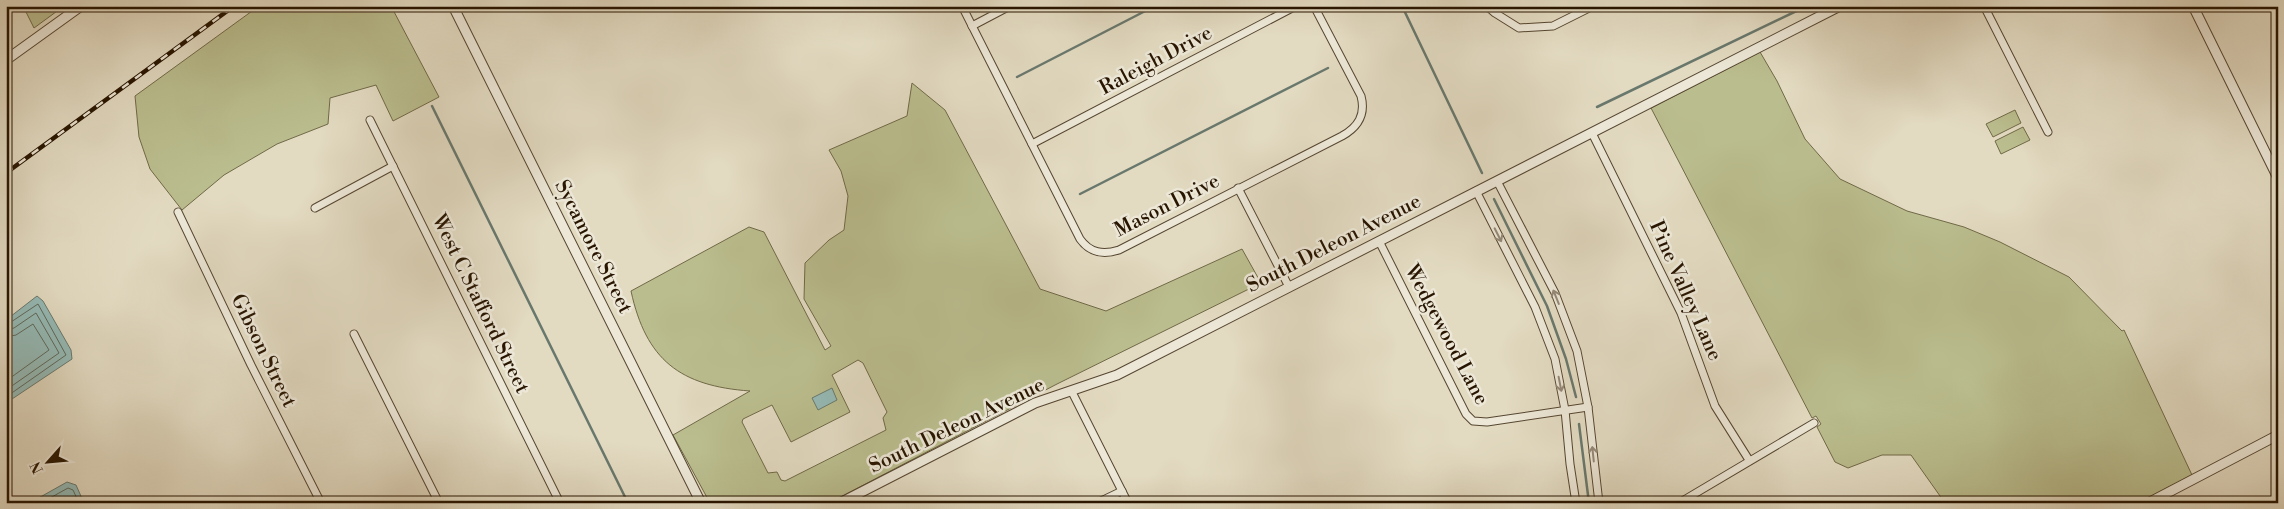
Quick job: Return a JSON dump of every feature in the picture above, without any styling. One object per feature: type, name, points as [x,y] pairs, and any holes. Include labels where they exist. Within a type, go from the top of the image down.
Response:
[{"type":"street","points":[[6,60],[81,6]]},
{"type":"street","name":"Sycamore Street","points":[[453,6],[701,503]]},
{"type":"street","name":"Mason Drive","points":[[962,6],[1080,239],[1090,249],[1098,252],[1119,250],[1346,134],[1356,125],[1362,115],[1362,96],[1314,6]]},
{"type":"street","points":[[972,26],[1010,6]]},
{"type":"street","name":"Raleigh Drive","points":[[1032,144],[1296,6]]},
{"type":"street","points":[[1487,6],[1519,28],[1553,26],[1593,6]]},
{"type":"street","name":"South Deleon Avenue","points":[[840,503],[1035,403],[1072,392],[1117,375],[1840,6]]},
{"type":"street","points":[[1984,6],[2048,132]]},
{"type":"street","points":[[2193,6],[2278,178]]},
{"type":"street","name":"West C Stafford Street","points":[[370,120],[560,503]]},
{"type":"street","name":"Pine Valley Lane","points":[[1592,133],[1681,313],[1716,406],[1749,460]]},
{"type":"street","points":[[315,208],[393,166]]},
{"type":"street","points":[[1497,181],[1555,293],[1577,351],[1588,407],[1600,503]]},
{"type":"street","points":[[1238,188],[1289,287]]},
{"type":"street","points":[[1476,192],[1535,307],[1555,359],[1565,410],[1576,503]]},
{"type":"street","name":"Gibson Street","points":[[178,212],[251,365],[321,503]]},
{"type":"street","name":"Wedgewood Lane","points":[[1379,241],[1466,414],[1473,421],[1487,422],[1588,407]]},
{"type":"street","points":[[354,334],[439,503]]},
{"type":"street","points":[[1072,392],[1128,503]]},
{"type":"street","points":[[1680,503],[1814,422]]},
{"type":"street","points":[[2148,503],[2278,436]]},
{"type":"street","points":[[1098,503],[1122,490]]},
{"type":"green space","points":[[23,6],[64,6],[34,28]]},
{"type":"green space","points":[[259,6],[391,6],[439,97],[393,121],[376,85],[330,98],[328,124],[277,144],[224,175],[182,210],[150,169],[139,137],[135,96]]},
{"type":"green space","points":[[1760,52],[1777,81],[1805,139],[1840,179],[1907,211],[1964,227],[2000,242],[2069,277],[2122,331],[2124,330],[2192,475],[2138,503],[1945,503],[1911,455],[1882,455],[1848,468],[1835,462],[1817,427],[1821,424],[1816,416],[1812,418],[1651,108]]},
{"type":"green space","points":[[912,83],[945,110],[1040,289],[1106,311],[1242,249],[1261,283],[1057,384],[829,503],[710,503],[673,435],[750,391],[704,383],[670,365],[657,352],[646,335],[631,291],[749,227],[764,232],[825,350],[831,346],[804,299],[805,263],[829,240],[844,230],[848,196],[841,171],[829,150],[907,116]],"holes":[[[858,360],[863,363],[887,412],[883,418],[886,430],[785,481],[781,480],[777,472],[768,473],[742,422],[743,419],[772,405],[791,442],[850,412],[832,375]]]},
{"type":"green space","points":[[2015,110],[2021,123],[1993,137],[1986,124]]},
{"type":"green space","points":[[2023,127],[2030,140],[2001,154],[1995,141]]},
{"type":"water","points":[[37,296],[43,301],[71,350],[72,359],[6,403],[6,320]]},
{"type":"water","points":[[832,388],[837,400],[818,410],[812,398]]},
{"type":"water","points":[[67,482],[76,485],[84,503],[37,503],[35,500]]},
{"type":"waterway","points":[[1017,77],[1155,6]]},
{"type":"waterway","points":[[1402,6],[1482,173]]},
{"type":"waterway","points":[[1597,107],[1807,6]]},
{"type":"waterway","points":[[1080,194],[1328,68]]},
{"type":"waterway","points":[[432,106],[628,503]]},
{"type":"waterway","points":[[1494,199],[1547,306],[1566,359],[1576,397]]},
{"type":"waterway","points":[[1579,424],[1589,503]]},
{"type":"railway","points":[[6,173],[234,6]]}]
